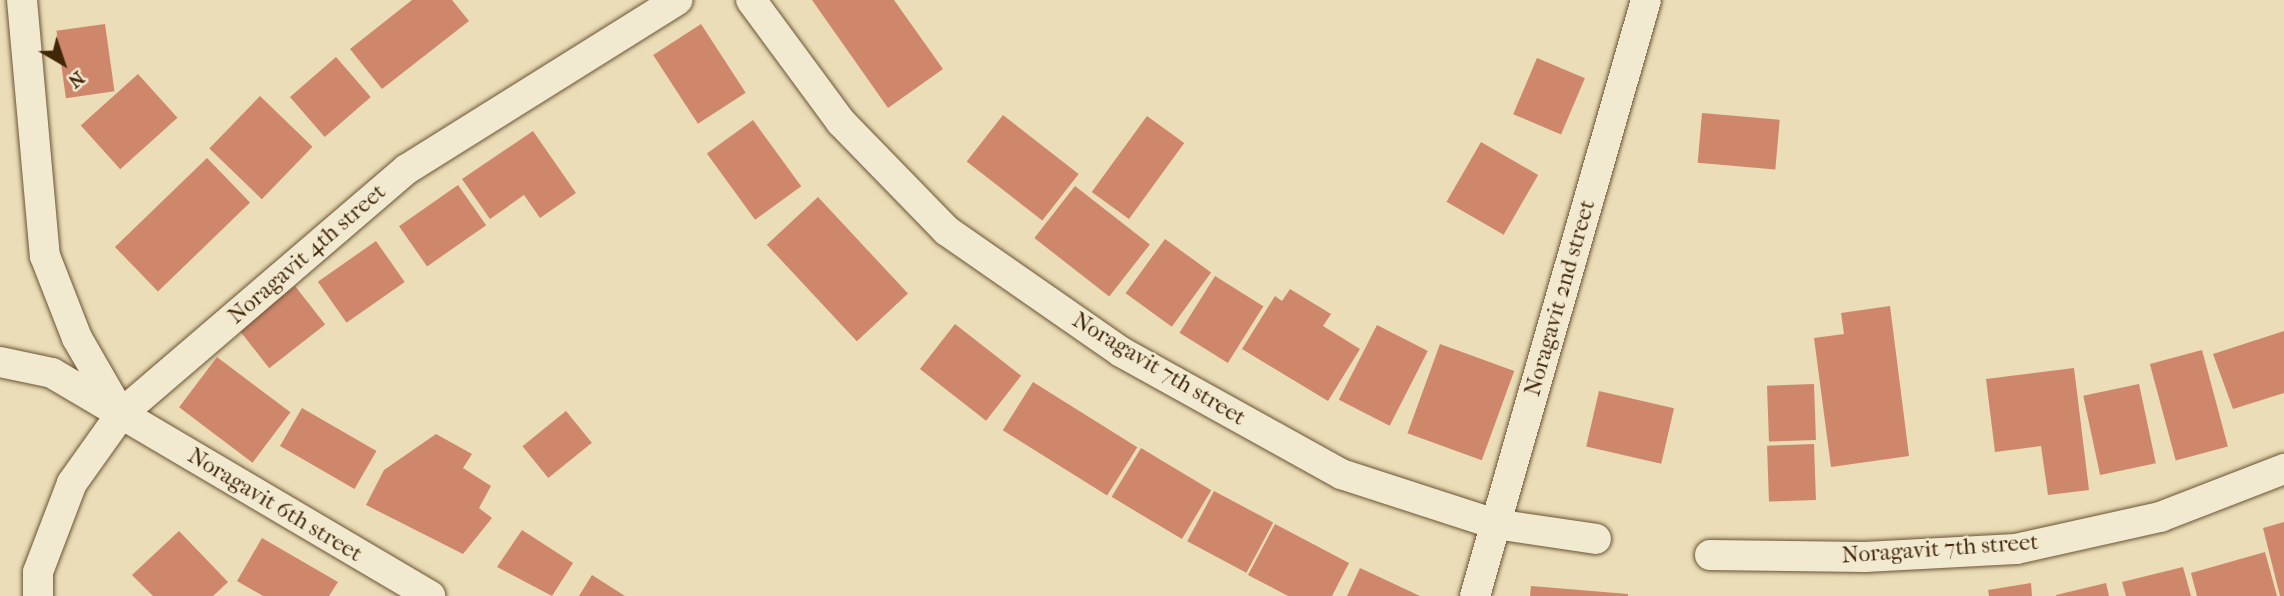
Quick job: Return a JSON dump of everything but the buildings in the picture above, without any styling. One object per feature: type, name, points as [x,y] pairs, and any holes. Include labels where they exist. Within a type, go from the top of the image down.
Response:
[{"type":"street","name":"Noragavit 6th street","points":[[22,0],[45,256],[77,338],[121,414]]},
{"type":"street","name":"Noragavit 4th street","points":[[38,596],[38,572],[72,483],[121,414],[407,169],[677,0]]},
{"type":"street","name":"Noragavit 7th street","points":[[751,0],[841,122],[947,231],[1121,352],[1341,474],[1495,524],[1596,539]]},
{"type":"street","name":"Noragavit 2nd street","points":[[1475,596],[1646,0]]},
{"type":"street","name":"Noragavit 6th street","points":[[0,362],[52,373],[430,596]]},
{"type":"street","name":"Noragavit 7th street","points":[[1710,555],[1865,557],[2016,549],[2161,517],[2284,469]]}]
